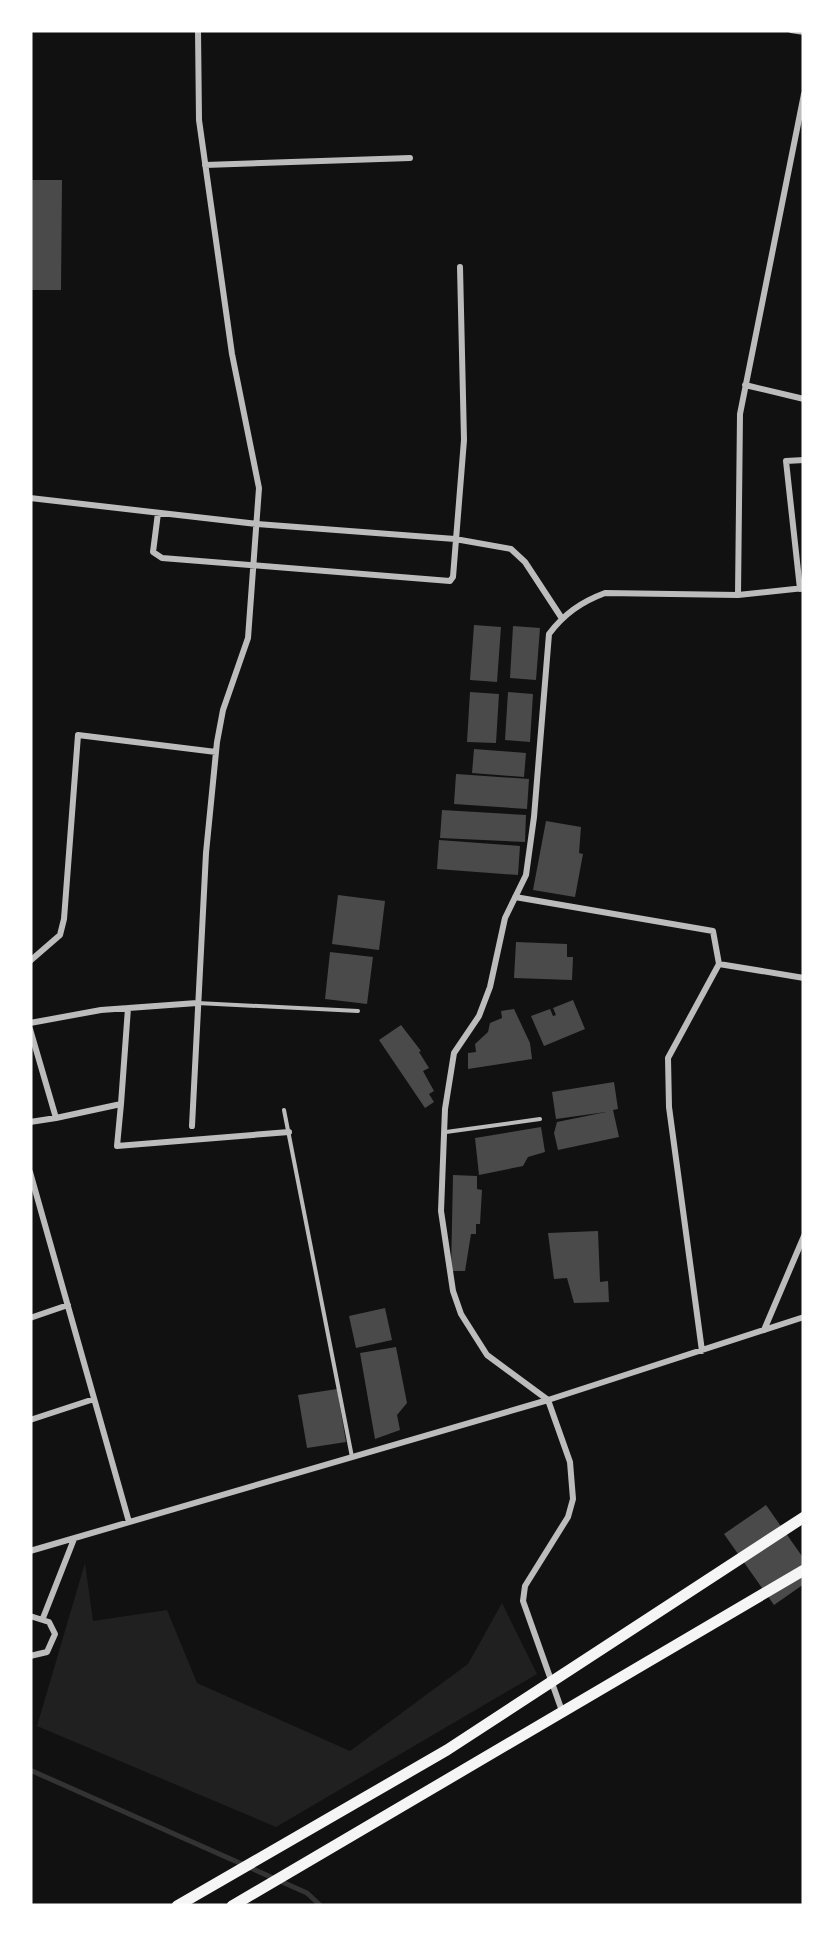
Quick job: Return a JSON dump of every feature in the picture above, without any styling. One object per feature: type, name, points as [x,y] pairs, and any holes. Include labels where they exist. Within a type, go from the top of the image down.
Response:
[{"type":"highway","points":[[178,1906],[447,1750],[804,1518]]},
{"type":"highway","points":[[232,1906],[804,1570]]},
{"type":"street","points":[[192,1126],[216,752],[223,710],[248,638],[260,488],[232,354],[205,164],[197,91],[198,30]]},
{"type":"street","points":[[790,30],[804,32]]},
{"type":"street","points":[[738,595],[740,414],[804,94]]},
{"type":"street","points":[[205,164],[410,158]]},
{"type":"street","points":[[158,512],[153,552],[162,558],[450,581],[454,578],[464,440],[460,268]]},
{"type":"street","points":[[745,385],[804,399]]},
{"type":"street","points":[[563,1713],[524,1601],[525,1586],[568,1517],[574,1499],[570,1462],[548,1400],[487,1355],[460,1314],[441,1211],[454,1053],[479,1016],[506,918],[526,875],[549,634],[561,617],[585,600],[605,594],[738,595],[802,588],[786,461],[804,460]]},
{"type":"street","points":[[30,498],[258,524],[455,539],[511,549],[525,562],[561,617]]},
{"type":"street","points":[[30,961],[60,935],[64,919],[78,735],[216,752]]},
{"type":"street","points":[[515,898],[713,931],[719,964],[668,1058],[669,1107],[702,1351]]},
{"type":"street","points":[[719,964],[804,978]]},
{"type":"street","points":[[56,1118],[30,1026],[128,1008],[197,1003]]},
{"type":"street","points":[[128,1008],[118,1146],[289,1132]]},
{"type":"street","points":[[30,1122],[122,1104]]},
{"type":"street","points":[[30,1172],[129,1522]]},
{"type":"street","points":[[763,1331],[804,1236]]},
{"type":"street","points":[[30,1318],[68,1305]]},
{"type":"street","points":[[30,1551],[548,1400],[804,1318]]},
{"type":"street","points":[[30,1420],[94,1399]]},
{"type":"street","points":[[43,1618],[75,1538]]},
{"type":"street","points":[[30,1616],[43,1618],[53,1627],[54,1640],[48,1652],[30,1656]]},
{"type":"lane","points":[[197,1003],[358,1011]]},
{"type":"lane","points":[[284,1110],[352,1457]]},
{"type":"lane","points":[[445,1132],[540,1118]]},
{"type":"shaded area","points":[[85,1563],[93,1621],[167,1610],[197,1683],[350,1751],[468,1664],[502,1603],[537,1674],[276,1827],[37,1726]]},
{"type":"building","points":[[30,180],[62,180],[61,290],[30,290]]},
{"type":"building","points":[[474,625],[501,627],[497,682],[470,680]]},
{"type":"building","points":[[513,626],[540,628],[536,680],[510,678]]},
{"type":"building","points":[[470,692],[499,694],[496,743],[467,742]]},
{"type":"building","points":[[508,692],[533,694],[530,742],[505,740]]},
{"type":"building","points":[[474,749],[526,753],[524,777],[472,773]]},
{"type":"building","points":[[456,774],[529,779],[527,809],[454,804]]},
{"type":"building","points":[[442,810],[526,815],[525,842],[440,838]]},
{"type":"building","points":[[546,821],[581,827],[579,853],[583,854],[575,897],[533,890]]},
{"type":"building","points":[[439,840],[520,846],[518,875],[437,869]]},
{"type":"building","points":[[338,895],[385,901],[379,950],[332,944]]},
{"type":"building","points":[[516,942],[567,944],[567,957],[573,957],[572,980],[514,978]]},
{"type":"building","points":[[330,952],[373,957],[367,1004],[325,999]]},
{"type":"building","points":[[573,1000],[585,1029],[544,1046],[531,1016],[550,1009],[556,1015],[553,1008]]},
{"type":"building","points":[[514,1009],[530,1043],[532,1059],[468,1069],[468,1053],[476,1052],[475,1044],[488,1032],[490,1023],[502,1018],[501,1011]]},
{"type":"building","points":[[401,1025],[429,1068],[423,1071],[434,1091],[429,1094],[434,1102],[425,1108],[379,1040]]},
{"type":"building","points":[[614,1082],[618,1109],[613,1110],[619,1137],[558,1150],[554,1133],[557,1122],[606,1112],[556,1119],[552,1092]]},
{"type":"building","points":[[541,1127],[545,1152],[528,1157],[523,1166],[479,1175],[475,1138]]},
{"type":"building","points":[[453,1175],[477,1176],[477,1189],[482,1190],[480,1224],[476,1224],[476,1234],[471,1234],[465,1271],[451,1271]]},
{"type":"building","points":[[598,1231],[600,1282],[608,1281],[609,1302],[574,1303],[567,1278],[554,1279],[548,1233]]},
{"type":"building","points":[[385,1308],[392,1340],[356,1348],[349,1316]]},
{"type":"building","points":[[396,1347],[407,1403],[397,1415],[400,1430],[375,1439],[360,1353]]},
{"type":"building","points":[[337,1389],[346,1442],[307,1448],[298,1395]]},
{"type":"building","points":[[766,1505],[804,1559],[804,1584],[774,1605],[724,1534]]},
{"type":"waterway","points":[[30,1770],[307,1893],[321,1906]]}]
